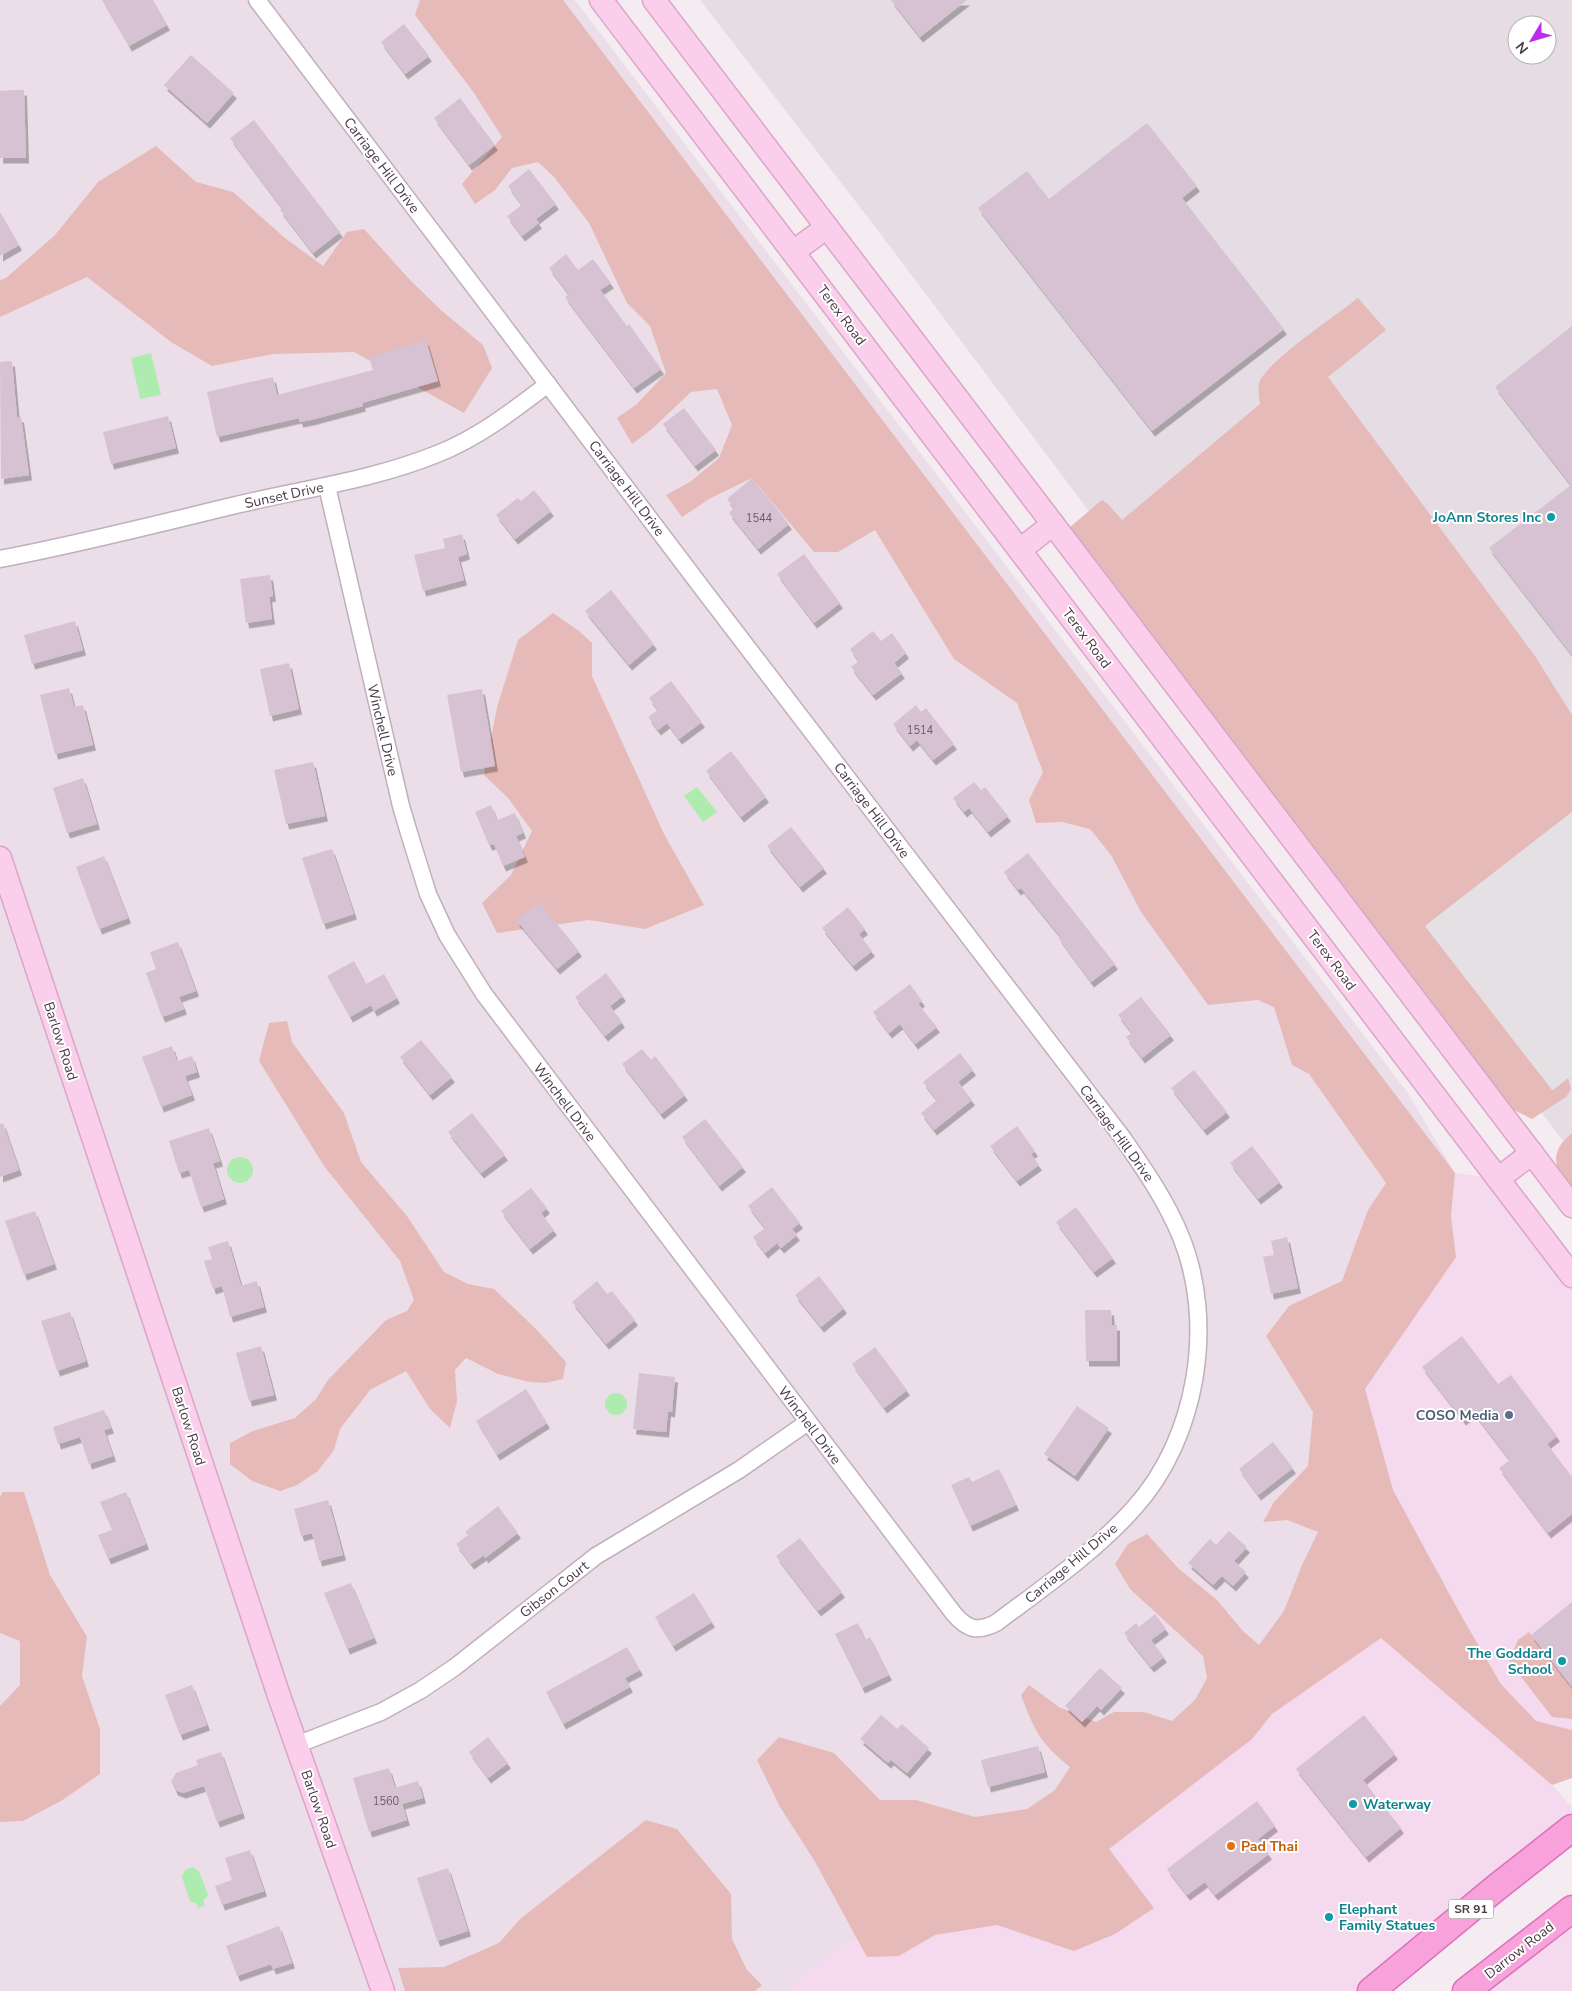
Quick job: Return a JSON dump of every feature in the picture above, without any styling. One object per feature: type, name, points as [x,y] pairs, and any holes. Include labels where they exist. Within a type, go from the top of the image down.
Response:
[{"type":"main road","name":"SR 91","points":[[1371,1991],[1497,1887],[1571,1830]]},
{"type":"main road","name":"Darrow Road","points":[[1466,1991],[1569,1910]]},
{"type":"street","name":"Carriage Hill Drive","points":[[257,0],[1122,1137],[1152,1181],[1182,1238],[1193,1278],[1200,1339],[1195,1377],[1186,1414],[1169,1456],[1152,1486],[1136,1506],[1096,1545],[996,1623],[986,1628],[976,1629]]},
{"type":"street","name":"Terex Road","points":[[601,0],[1572,1276]]},
{"type":"street","points":[[654,0],[1572,1206]]},
{"type":"street","points":[[794,252],[827,227]]},
{"type":"street","name":"Sunset Drive","points":[[0,559],[259,499],[327,486],[396,468],[438,454],[499,420],[548,384]]},
{"type":"street","name":"Winchell Drive","points":[[327,486],[401,806],[428,894],[447,934],[484,994],[954,1614],[961,1622],[976,1629]]},
{"type":"street","points":[[1020,550],[1053,524]]},
{"type":"street","name":"Barlow Road","points":[[0,858],[296,1745],[383,1991]]},
{"type":"street","points":[[1498,1179],[1532,1153]]},
{"type":"street","name":"Gibson Court","points":[[296,1745],[381,1712],[421,1690],[455,1667],[596,1556],[739,1470],[808,1422]]},
{"type":"shaded area","points":[[0,0],[575,0],[1408,1093],[1455,1173],[1451,1216],[1456,1257],[1393,1490],[1367,1596],[1025,1864],[836,1949],[786,1991],[0,1991]]},
{"type":"shaded area","points":[[420,0],[563,0],[1455,1173],[1451,1216],[1456,1257],[1365,1389],[1393,1490],[1501,1684],[1536,1721],[1572,1730],[1572,1778],[1552,1785],[1381,1638],[1272,1714],[1252,1739],[1109,1849],[1154,1908],[1115,1934],[1074,1951],[997,1925],[935,1935],[899,1956],[867,1957],[814,1860],[780,1807],[757,1760],[779,1737],[834,1753],[880,1800],[916,1800],[975,1817],[1027,1809],[1055,1790],[1070,1767],[1052,1751],[1034,1727],[1021,1695],[1029,1685],[1059,1707],[1096,1722],[1114,1712],[1144,1712],[1172,1721],[1195,1700],[1207,1678],[1203,1656],[1130,1589],[1115,1564],[1128,1544],[1147,1534],[1179,1569],[1217,1600],[1243,1631],[1259,1645],[1284,1611],[1302,1565],[1318,1532],[1287,1520],[1263,1522],[1274,1502],[1308,1466],[1313,1412],[1266,1336],[1289,1306],[1342,1281],[1368,1210],[1386,1183],[1309,1074],[1292,1065],[1274,1007],[1258,1000],[1208,1005],[1141,912],[1111,855],[1090,829],[1062,822],[1036,823],[1029,800],[1043,772],[1017,703],[954,659],[875,530],[838,552],[814,552],[752,478],[709,499],[682,517],[666,495],[690,482],[719,458],[732,425],[717,389],[691,392],[652,429],[632,444],[617,418],[637,404],[666,373],[650,326],[627,303],[589,223],[554,177],[538,162],[512,168],[495,190],[475,204],[462,184],[502,137],[474,93],[415,15]]},
{"type":"shaded area","points":[[700,0],[1572,0],[1572,1133],[1563,1141],[873,224]]},
{"type":"shaded area","points":[[156,146],[196,182],[233,192],[285,238],[323,266],[347,232],[364,229],[411,281],[442,311],[483,345],[492,368],[464,413],[354,352],[273,354],[212,366],[171,342],[87,277],[0,317],[0,280],[6,278],[55,235],[98,182]]},
{"type":"shaded area","points":[[1358,298],[1386,330],[1328,377],[1535,656],[1572,715],[1572,812],[1425,926],[1553,1090],[1568,1078],[1571,1089],[1566,1097],[1532,1119],[1512,1109],[1076,541],[1070,527],[1102,500],[1122,520],[1260,404],[1258,392],[1260,381],[1276,361]]},
{"type":"shaded area","points":[[151,353],[161,395],[140,399],[131,358]]},
{"type":"shaded area","points":[[553,613],[579,631],[592,643],[592,676],[664,834],[704,905],[645,929],[589,920],[497,933],[482,903],[511,875],[532,831],[508,798],[484,775],[497,707],[518,640]]},
{"type":"shaded area","points":[[697,787],[717,812],[703,822],[684,796]]},
{"type":"shaded area","points":[[1572,812],[1572,1075],[1552,1090],[1425,926]]},
{"type":"shaded area","points":[[287,1021],[292,1042],[344,1113],[361,1162],[407,1216],[444,1272],[468,1284],[494,1289],[537,1330],[566,1362],[563,1379],[545,1383],[529,1382],[498,1374],[466,1358],[455,1370],[457,1401],[450,1428],[430,1409],[406,1371],[370,1390],[340,1429],[334,1450],[318,1471],[297,1485],[280,1491],[252,1481],[230,1464],[230,1443],[253,1431],[295,1418],[316,1399],[328,1380],[386,1320],[407,1311],[414,1300],[400,1261],[324,1166],[259,1061],[269,1023]]},
{"type":"shaded area","points":[[1572,1133],[1572,1193],[1561,1177],[1556,1162],[1559,1148]]},
{"type":"shaded area","points":[[240,1157],[250,1160],[253,1170],[250,1180],[240,1183],[230,1180],[227,1170],[230,1160]]},
{"type":"shaded area","points":[[1455,1173],[1498,1179],[1572,1276],[1572,1730],[1536,1721],[1501,1684],[1393,1490],[1365,1389],[1455,1257],[1451,1216]]},
{"type":"shaded area","points":[[616,1393],[624,1396],[627,1404],[624,1412],[616,1415],[608,1412],[605,1404],[608,1396]]},
{"type":"shaded area","points":[[3,1492],[24,1492],[50,1575],[87,1637],[82,1676],[100,1729],[100,1774],[61,1801],[23,1821],[0,1822],[0,1706],[20,1685],[20,1641],[0,1633],[0,1497]]},
{"type":"shaded area","points":[[1381,1623],[1552,1785],[1572,1807],[1572,1818],[1359,1991],[786,1991],[836,1949],[1025,1864],[1253,1720]]},
{"type":"shaded area","points":[[1529,1632],[1572,1687],[1572,1719],[1552,1717],[1509,1661],[1518,1640]]},
{"type":"shaded area","points":[[646,1820],[677,1829],[731,1894],[732,1939],[747,1970],[762,1985],[755,1991],[405,1991],[398,1968],[444,1967],[499,1943],[520,1919]]},
{"type":"shaded area","points":[[192,1867],[199,1871],[208,1895],[203,1901],[205,1905],[198,1908],[197,1904],[190,1901],[182,1877],[185,1870]]},
{"type":"shaded area","points":[[1572,1925],[1572,1991],[1487,1991]]},
{"type":"building","points":[[102,0],[153,0],[167,25],[129,46]]},
{"type":"building","points":[[891,0],[967,0],[920,37]]},
{"type":"building","points":[[404,24],[429,56],[405,74],[381,42]]},
{"type":"building","points":[[191,55],[234,93],[207,123],[164,85]]},
{"type":"building","points":[[24,90],[26,158],[0,158],[0,91]]},
{"type":"building","points":[[460,98],[495,145],[469,165],[434,118]]},
{"type":"building","points":[[254,120],[340,232],[313,253],[280,210],[282,208],[230,138]]},
{"type":"building","points":[[1147,123],[1197,186],[1182,198],[1284,329],[1152,431],[978,208],[1027,171],[1049,199]]},
{"type":"building","points":[[529,169],[556,204],[536,219],[539,223],[522,236],[507,216],[522,205],[508,186]]},
{"type":"building","points":[[0,212],[19,245],[0,256]]},
{"type":"building","points":[[566,254],[578,270],[593,259],[611,283],[600,290],[627,326],[629,324],[661,369],[634,388],[565,297],[569,294],[549,268]]},
{"type":"building","name":"JoAnn Stores Inc","points":[[1572,326],[1572,655],[1489,548],[1571,485],[1495,387]]},
{"type":"building","points":[[426,340],[438,381],[362,403],[363,406],[311,420],[300,422],[299,418],[217,437],[207,392],[273,377],[277,395],[373,370],[369,357]]},
{"type":"building","points":[[12,361],[17,417],[21,417],[29,475],[1,479],[0,362]]},
{"type":"building","points":[[684,408],[716,450],[695,466],[663,424]]},
{"type":"building","points":[[168,416],[176,448],[111,464],[103,432]]},
{"type":"building","points":[[752,478],[789,524],[758,549],[729,513],[734,508],[727,499]]},
{"type":"building","points":[[534,490],[551,511],[515,539],[496,515],[518,498],[521,501]]},
{"type":"building","points":[[462,534],[467,554],[458,557],[464,580],[423,591],[414,555],[445,548],[443,539]]},
{"type":"building","points":[[804,554],[840,603],[814,623],[777,574]]},
{"type":"building","points":[[270,575],[273,596],[269,597],[272,619],[246,623],[240,579]]},
{"type":"building","points":[[611,590],[654,644],[629,665],[585,611]]},
{"type":"building","points":[[75,621],[83,650],[32,664],[24,635]]},
{"type":"building","points":[[873,631],[881,641],[892,633],[906,653],[894,663],[902,673],[873,695],[851,667],[859,661],[850,649]]},
{"type":"building","points":[[289,663],[299,709],[270,716],[260,669]]},
{"type":"building","points":[[671,681],[702,722],[679,739],[667,723],[658,730],[648,717],[658,710],[649,698]]},
{"type":"building","points":[[69,688],[74,707],[83,705],[93,745],[55,754],[40,695]]},
{"type":"building","points":[[482,689],[495,766],[461,772],[447,695]]},
{"type":"building","points":[[916,705],[921,712],[926,708],[954,744],[933,760],[917,740],[910,746],[893,724]]},
{"type":"building","points":[[731,751],[766,797],[741,817],[706,771]]},
{"type":"building","points":[[313,762],[325,816],[286,824],[274,770]]},
{"type":"building","points":[[83,778],[97,824],[67,833],[53,788]]},
{"type":"building","points":[[974,782],[981,790],[985,787],[1008,816],[988,832],[969,808],[964,812],[953,798]]},
{"type":"building","points":[[491,805],[497,820],[515,813],[523,833],[516,836],[525,857],[503,866],[494,844],[489,845],[475,812]]},
{"type":"building","points":[[791,827],[824,868],[800,887],[767,846]]},
{"type":"building","points":[[332,849],[354,914],[323,924],[302,858]]},
{"type":"building","points":[[1028,853],[1115,964],[1091,982],[1058,937],[1060,936],[1021,888],[1018,890],[1004,872]]},
{"type":"building","points":[[104,856],[128,918],[99,929],[76,867]]},
{"type":"building","points":[[539,902],[579,951],[557,969],[516,920]]},
{"type":"building","points":[[848,907],[865,929],[859,934],[872,951],[853,966],[822,928]]},
{"type":"building","points":[[178,942],[196,991],[179,997],[184,1009],[162,1017],[146,973],[156,969],[150,952]]},
{"type":"building","points":[[354,961],[366,984],[384,974],[397,998],[374,1011],[371,1005],[350,1017],[327,976]]},
{"type":"building","points":[[606,973],[623,996],[610,1006],[622,1022],[605,1036],[575,997]]},
{"type":"building","points":[[910,984],[922,1001],[918,1004],[937,1027],[915,1044],[900,1024],[889,1033],[873,1012]]},
{"type":"building","points":[[1141,997],[1171,1035],[1142,1058],[1126,1037],[1132,1033],[1118,1015]]},
{"type":"building","points":[[421,1040],[452,1077],[430,1095],[400,1057]]},
{"type":"building","points":[[172,1046],[177,1061],[192,1056],[197,1072],[185,1076],[192,1095],[161,1107],[142,1057]]},
{"type":"building","points":[[642,1049],[651,1060],[655,1056],[685,1095],[661,1114],[622,1064]]},
{"type":"building","points":[[960,1053],[973,1070],[958,1082],[972,1100],[934,1130],[921,1113],[937,1100],[923,1082]]},
{"type":"building","points":[[1194,1070],[1227,1112],[1204,1130],[1171,1088]]},
{"type":"building","points":[[472,1113],[505,1155],[481,1173],[448,1132]]},
{"type":"building","points":[[705,1119],[743,1167],[719,1186],[682,1137]]},
{"type":"building","points":[[3,1123],[19,1170],[0,1177],[0,1124]]},
{"type":"building","points":[[1017,1126],[1035,1151],[1031,1154],[1039,1165],[1017,1181],[990,1146]]},
{"type":"building","points":[[209,1128],[220,1161],[213,1163],[224,1199],[201,1207],[189,1170],[179,1173],[169,1141]]},
{"type":"building","points":[[1252,1146],[1280,1182],[1258,1199],[1230,1163]]},
{"type":"building","points":[[772,1187],[800,1223],[792,1229],[797,1235],[781,1248],[777,1243],[765,1253],[753,1237],[765,1228],[748,1206]]},
{"type":"building","points":[[531,1188],[547,1208],[541,1213],[554,1230],[530,1249],[501,1211]]},
{"type":"building","points":[[1076,1207],[1113,1258],[1094,1272],[1056,1222]]},
{"type":"building","points":[[35,1211],[54,1264],[24,1275],[5,1221]]},
{"type":"building","points":[[1287,1237],[1298,1288],[1271,1294],[1263,1257],[1274,1255],[1271,1241]]},
{"type":"building","points":[[228,1241],[241,1286],[257,1281],[264,1307],[230,1317],[222,1286],[213,1289],[204,1261],[212,1259],[208,1247]]},
{"type":"building","points":[[819,1276],[844,1308],[821,1327],[795,1295]]},
{"type":"building","points":[[597,1281],[607,1294],[612,1291],[635,1320],[606,1344],[572,1302]]},
{"type":"building","points":[[1085,1310],[1111,1310],[1112,1325],[1117,1325],[1117,1361],[1086,1361]]},
{"type":"building","points":[[70,1312],[86,1361],[57,1371],[41,1321]]},
{"type":"building","points":[[1462,1336],[1498,1384],[1511,1375],[1557,1436],[1547,1444],[1572,1477],[1572,1514],[1548,1533],[1499,1468],[1510,1460],[1473,1412],[1463,1420],[1422,1367]]},
{"type":"building","points":[[261,1346],[274,1395],[249,1401],[236,1353]]},
{"type":"building","points":[[875,1347],[907,1390],[884,1408],[852,1364]]},
{"type":"building","points":[[639,1373],[675,1377],[672,1412],[668,1411],[666,1432],[633,1429]]},
{"type":"building","points":[[526,1389],[547,1423],[497,1455],[476,1421]]},
{"type":"building","points":[[1077,1406],[1109,1428],[1075,1476],[1044,1454]]},
{"type":"building","points":[[104,1410],[111,1428],[104,1430],[113,1456],[89,1464],[80,1437],[58,1444],[53,1427]]},
{"type":"building","points":[[1273,1442],[1293,1468],[1258,1495],[1239,1469]]},
{"type":"building","points":[[999,1469],[1016,1505],[970,1526],[951,1485],[969,1477],[972,1482]]},
{"type":"building","points":[[126,1492],[146,1544],[108,1559],[98,1535],[112,1530],[100,1502]]},
{"type":"building","points":[[328,1500],[343,1555],[319,1561],[312,1533],[301,1536],[294,1509]]},
{"type":"building","points":[[498,1506],[518,1533],[485,1558],[484,1555],[471,1564],[456,1544],[468,1535],[465,1532]]},
{"type":"building","points":[[1229,1531],[1247,1547],[1234,1561],[1246,1572],[1233,1586],[1222,1576],[1213,1585],[1188,1563],[1210,1539],[1216,1545]]},
{"type":"building","points":[[800,1538],[842,1592],[818,1611],[776,1556]]},
{"type":"building","points":[[351,1583],[374,1638],[347,1649],[324,1593]]},
{"type":"building","points":[[694,1593],[712,1622],[673,1646],[655,1617]]},
{"type":"building","name":"The Goddard School","points":[[1572,1602],[1572,1687],[1531,1635]]},
{"type":"building","points":[[1155,1614],[1166,1629],[1151,1640],[1164,1657],[1151,1667],[1124,1633],[1136,1623],[1139,1627]]},
{"type":"building","points":[[858,1623],[865,1640],[870,1637],[889,1675],[862,1688],[835,1634]]},
{"type":"building","points":[[627,1647],[640,1670],[625,1678],[630,1687],[563,1724],[546,1692]]},
{"type":"building","points":[[1100,1668],[1122,1688],[1101,1710],[1097,1706],[1082,1722],[1065,1706]]},
{"type":"building","points":[[192,1685],[207,1725],[180,1735],[165,1695]]},
{"type":"building","points":[[881,1715],[897,1729],[902,1724],[929,1748],[907,1773],[891,1760],[888,1763],[860,1739]]},
{"type":"building","name":"Waterway","points":[[1364,1715],[1395,1754],[1363,1780],[1401,1828],[1366,1857],[1296,1769]]},
{"type":"building","points":[[488,1737],[508,1763],[488,1778],[469,1752]]},
{"type":"building","points":[[1038,1746],[1045,1772],[988,1787],[981,1760]]},
{"type":"building","points":[[221,1752],[242,1813],[217,1822],[204,1786],[183,1793],[175,1790],[171,1781],[176,1773],[198,1765],[196,1760]]},
{"type":"building","points":[[389,1768],[395,1788],[418,1781],[423,1798],[402,1804],[407,1820],[369,1832],[353,1778]]},
{"type":"building","name":"Pad Thai","points":[[1257,1801],[1275,1826],[1258,1839],[1269,1854],[1215,1895],[1205,1882],[1187,1895],[1167,1869]]},
{"type":"building","points":[[250,1850],[264,1891],[222,1905],[215,1886],[232,1880],[225,1858]]},
{"type":"building","points":[[448,1868],[468,1931],[437,1941],[417,1878]]},
{"type":"building","points":[[279,1926],[292,1963],[273,1969],[271,1964],[237,1976],[226,1946]]},
{"type":"place","name":"JoAnn Stores Inc","points":[[1551,517]]},
{"type":"place","name":"COSO Media","points":[[1509,1415]]},
{"type":"place","name":"The Goddard School","points":[[1562,1661]]},
{"type":"place","name":"Waterway","points":[[1353,1804]]},
{"type":"place","name":"Pad Thai","points":[[1231,1846]]},
{"type":"place","name":"Elephant Family Statues","points":[[1329,1917]]}]
